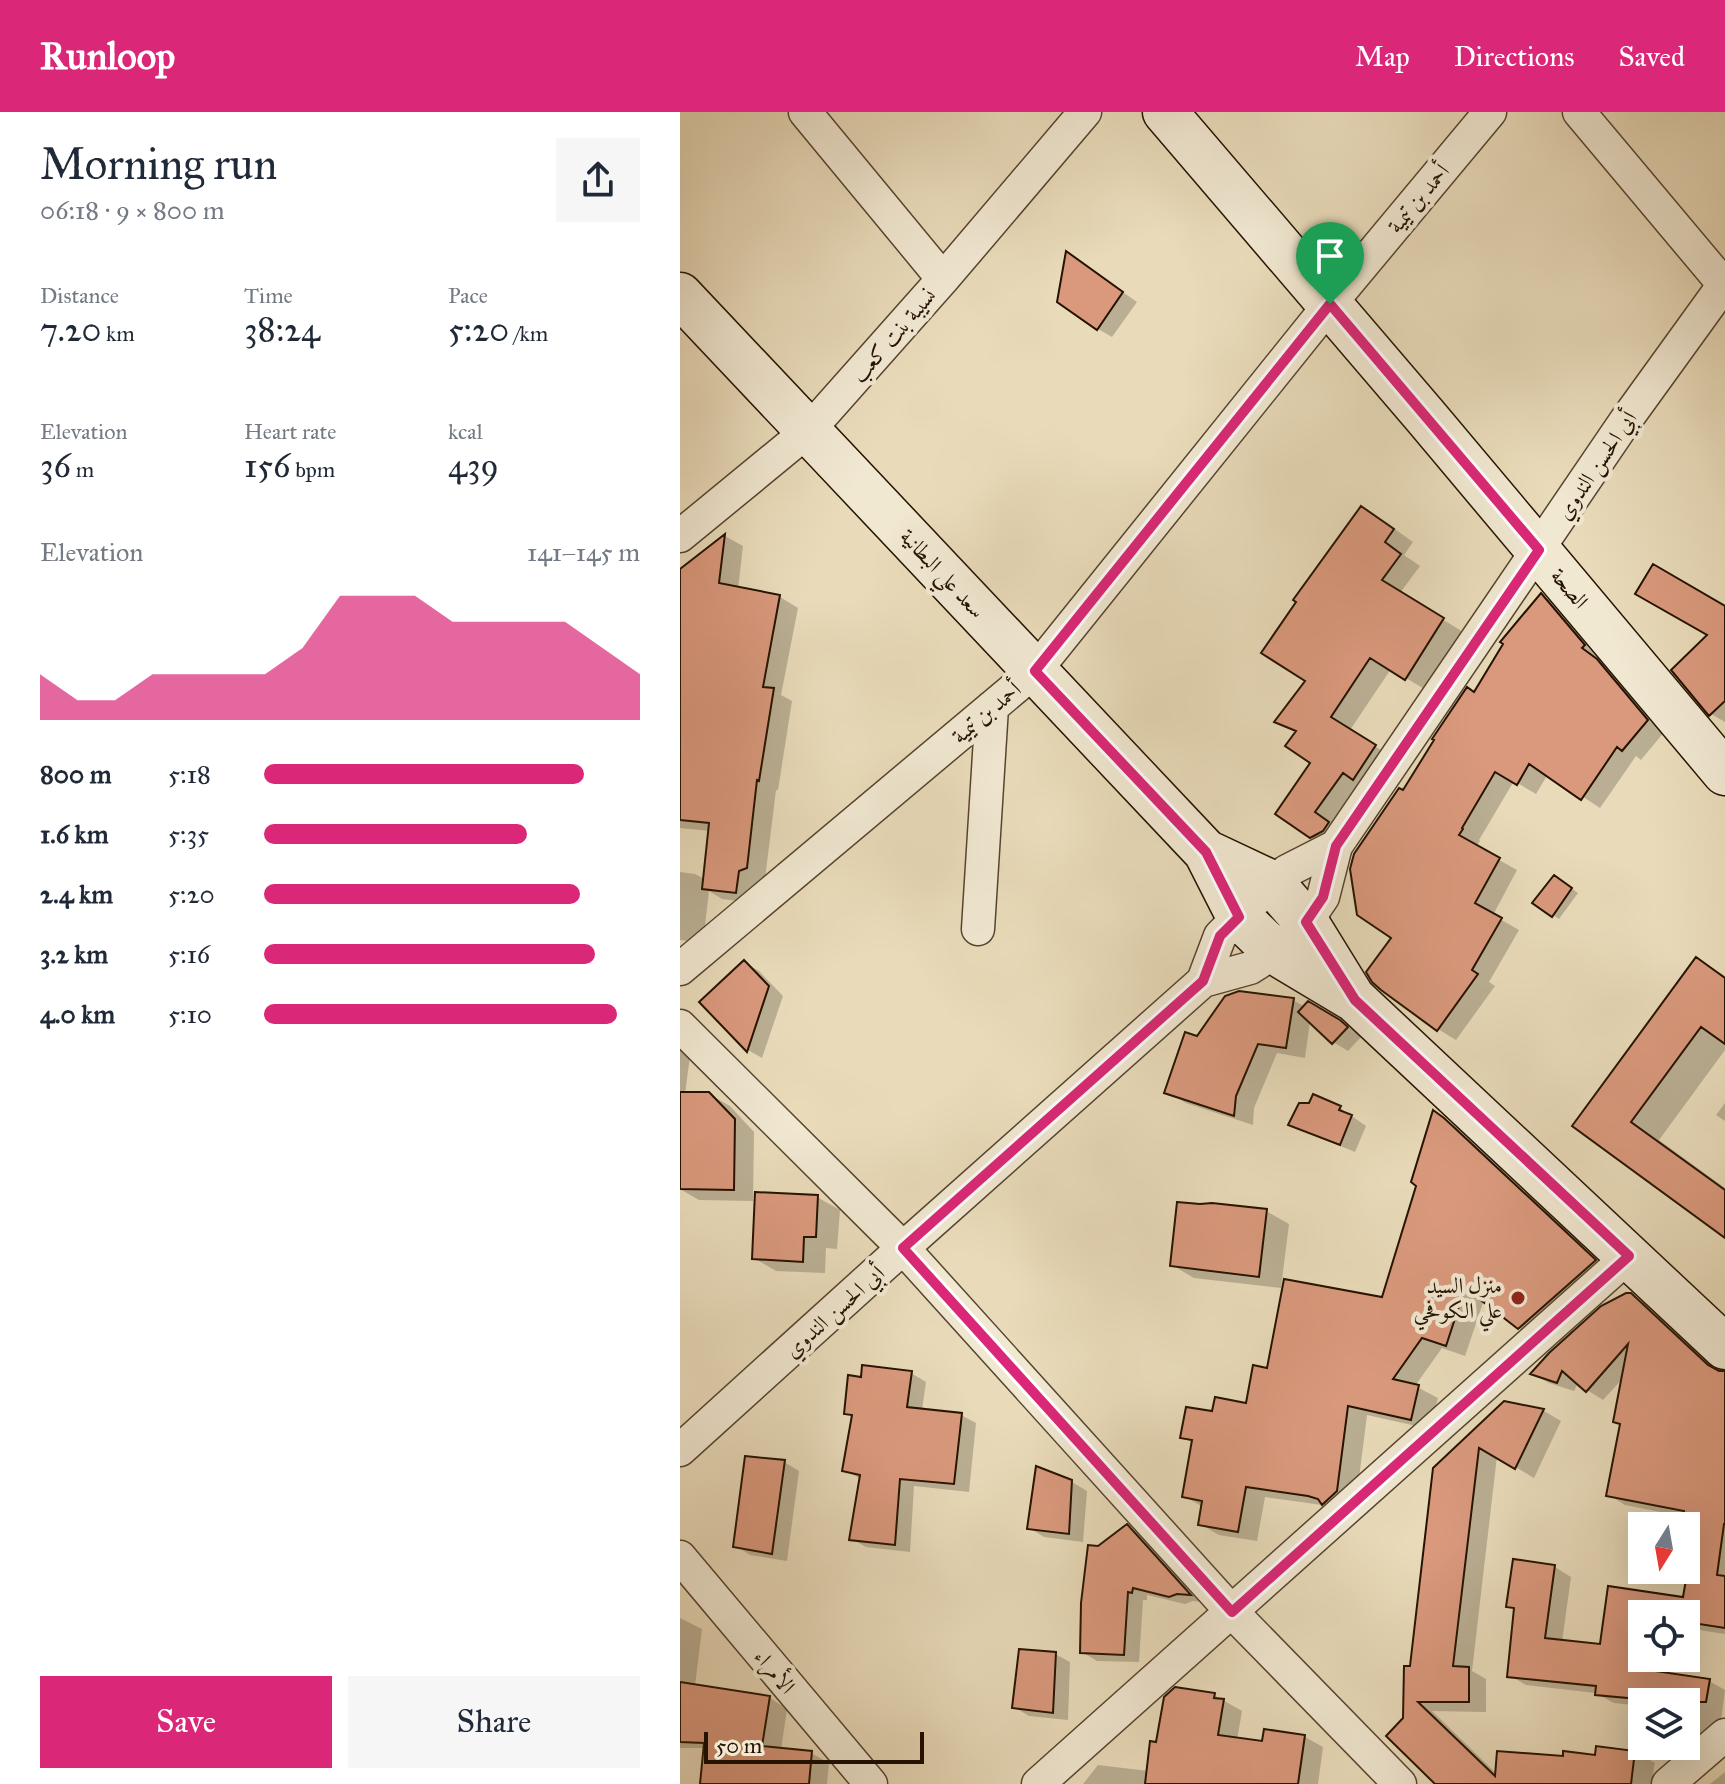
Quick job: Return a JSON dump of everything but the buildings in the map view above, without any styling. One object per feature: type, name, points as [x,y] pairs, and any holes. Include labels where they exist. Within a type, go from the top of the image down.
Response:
[{"type":"main road","name":"الصحة","points":[[1165,112],[1725,773]]},
{"type":"main road","name":"سعد علي البطانية","points":[[680,295],[1206,852],[1239,917],[1275,952],[1355,1000],[1725,1347]]},
{"type":"main road","name":"سعد علي البطانية","points":[[1206,852],[1272,883],[1306,922],[1355,1000]]},
{"type":"street","points":[[805,112],[943,279]]},
{"type":"street","name":"نسيبة بنت كعب","points":[[680,536],[809,430],[1085,112]]},
{"type":"street","name":"أحمد بن تيمية","points":[[680,969],[1035,671],[1330,304],[1490,112]]},
{"type":"street","points":[[1579,112],[1725,284]]},
{"type":"street","name":"أبي الحسن الندوي","points":[[680,1450],[1203,981],[1250,968],[1275,952],[1306,922],[1323,897],[1336,846],[1626,420],[1725,284]]},
{"type":"street","points":[[978,929],[992,707]]},
{"type":"street","name":"أبي الحسن الندوي","points":[[1203,981],[1220,936],[1272,883],[1287,871],[1336,846]]},
{"type":"street","points":[[680,1026],[903,1248],[1232,1612],[1400,1784]]},
{"type":"street","points":[[1038,1784],[1629,1256]]},
{"type":"street","name":"الأمراء","points":[[680,1557],[871,1784]]},
{"type":"street","points":[[1668,1784],[1725,1735]]},
{"type":"place","name":"منزل السيد علي الكوفحي","points":[[1518,1298]]},
{"type":"route","points":[[1330,304],[1539,550],[1336,846],[1323,897],[1306,922],[1355,1000],[1629,1256],[1232,1612],[903,1248],[1203,981],[1220,936],[1239,917],[1206,852],[1035,671],[1330,304]]}]
